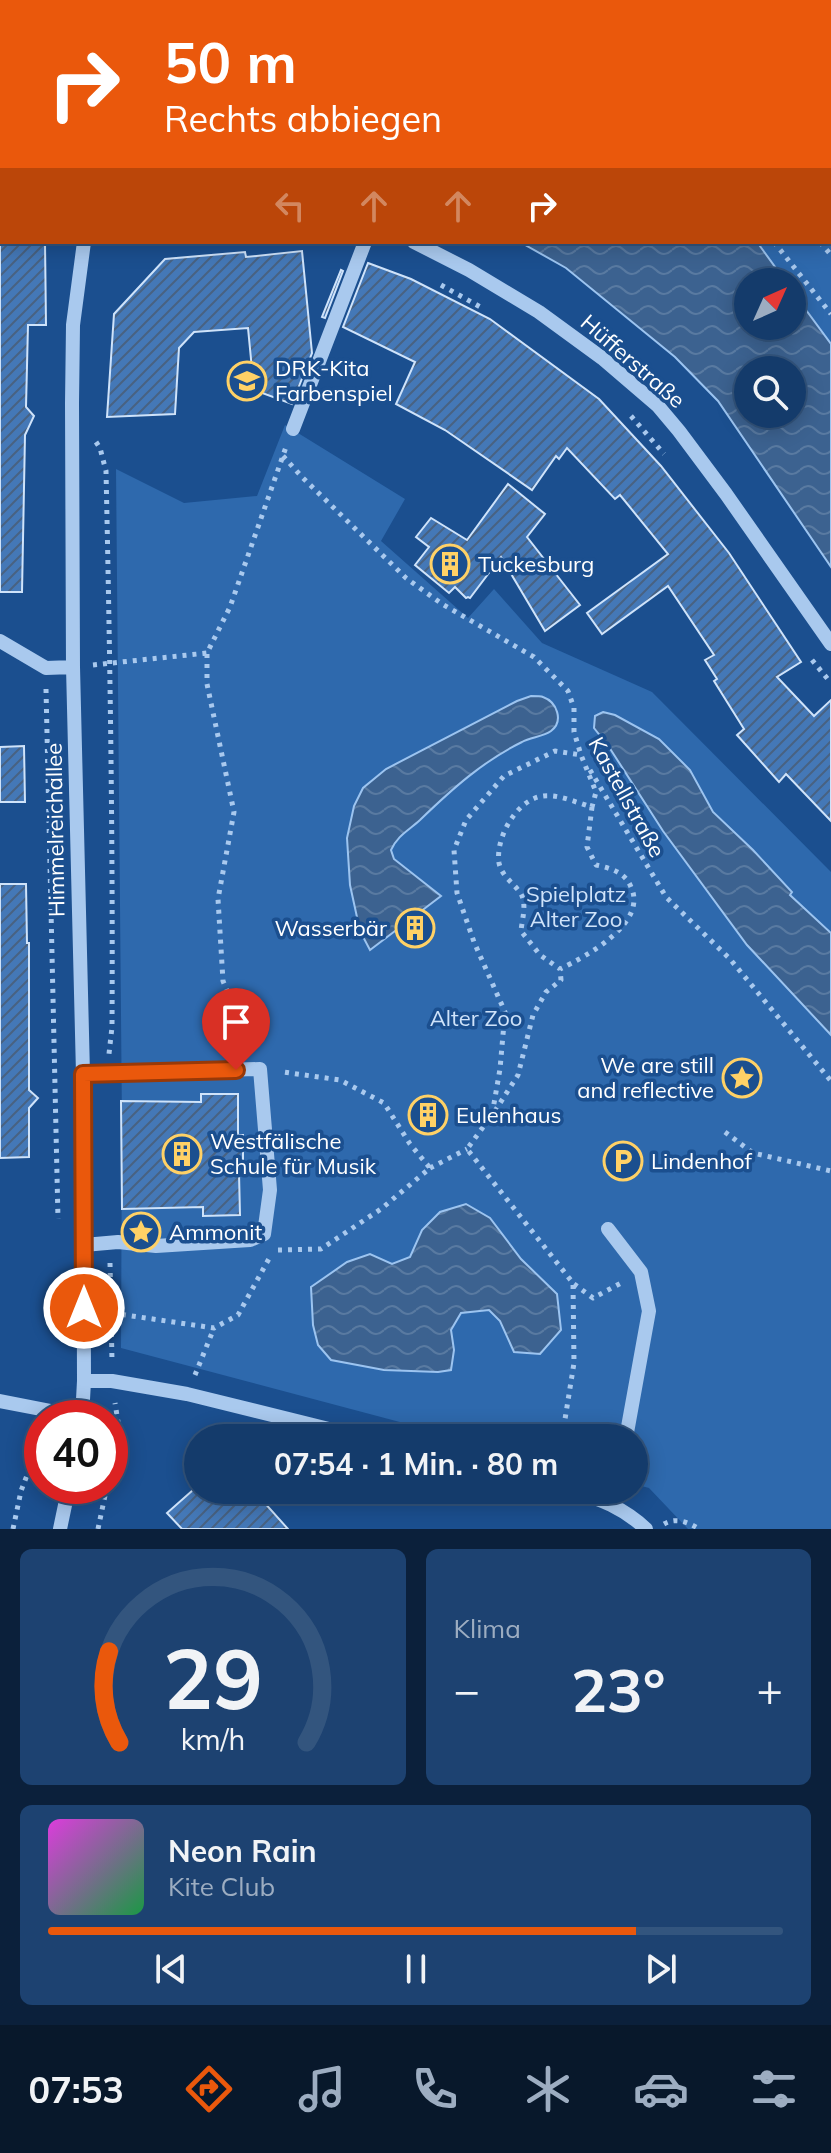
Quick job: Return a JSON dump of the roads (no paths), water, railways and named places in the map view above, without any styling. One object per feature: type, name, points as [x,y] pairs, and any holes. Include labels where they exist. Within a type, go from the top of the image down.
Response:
[{"type":"street","name":"Himmelreichallee","points":[[83,1400],[83,1074],[73,667],[73,325],[84,244]]},
{"type":"street","points":[[293,429],[364,244]]},
{"type":"street","name":"Hüfferstraße","points":[[418,244],[539,312],[602,358],[658,406],[726,494],[831,644]]},
{"type":"street","points":[[0,641],[46,668],[73,667]]},
{"type":"street","points":[[83,1074],[260,1069],[270,1190],[264,1234],[250,1240],[156,1246],[84,1245]]},
{"type":"street","points":[[608,1229],[641,1272],[649,1311],[629,1424]]},
{"type":"street","points":[[84,1381],[112,1381],[187,1394],[308,1424]]},
{"type":"street","points":[[0,1401],[24,1406]]},
{"type":"street","points":[[60,1529],[65,1504]]},
{"type":"street","points":[[619,1504],[646,1529]]},
{"type":"water","points":[[524,244],[758,244],[776,268],[734,268],[734,340],[806,340],[806,310],[831,344],[831,567],[736,428],[806,428],[806,356],[734,356],[734,425],[718,401],[675,357],[566,268]]},
{"type":"water","points":[[531,696],[543,697],[552,703],[558,717],[555,727],[548,733],[525,740],[481,767],[397,841],[391,850],[394,859],[441,896],[370,950],[360,931],[350,885],[347,838],[354,806],[363,788],[386,769]]},
{"type":"water","points":[[603,712],[615,715],[659,739],[690,770],[713,812],[792,892],[790,895],[831,933],[831,1035],[747,945],[663,831],[594,728],[595,716]]},
{"type":"water","points":[[466,1204],[490,1218],[521,1259],[557,1294],[561,1330],[540,1354],[514,1352],[500,1321],[489,1310],[461,1313],[451,1330],[454,1350],[451,1370],[384,1370],[331,1360],[318,1345],[313,1325],[311,1287],[347,1262],[370,1254],[392,1264],[410,1257],[422,1230],[440,1212]]},
{"type":"place","name":"DRK-Kita Farbenspiel","points":[[247,381]]},
{"type":"place","name":"Tuckesburg","points":[[450,564]]},
{"type":"place","name":"Wasserbär","points":[[415,928]]},
{"type":"place","name":"We are still and reflective","points":[[742,1078]]},
{"type":"place","name":"Eulenhaus","points":[[428,1115]]},
{"type":"place","name":"Westfälische Schule für Musik","points":[[182,1154]]},
{"type":"place","name":"Lindenhof","points":[[623,1161]]},
{"type":"place","name":"Ammonit","points":[[141,1232]]},
{"type":"park label","name":"Spielplatz Alter Zoo","points":[[576,906]]},
{"type":"park label","name":"Alter Zoo","points":[[476,1018]]}]
